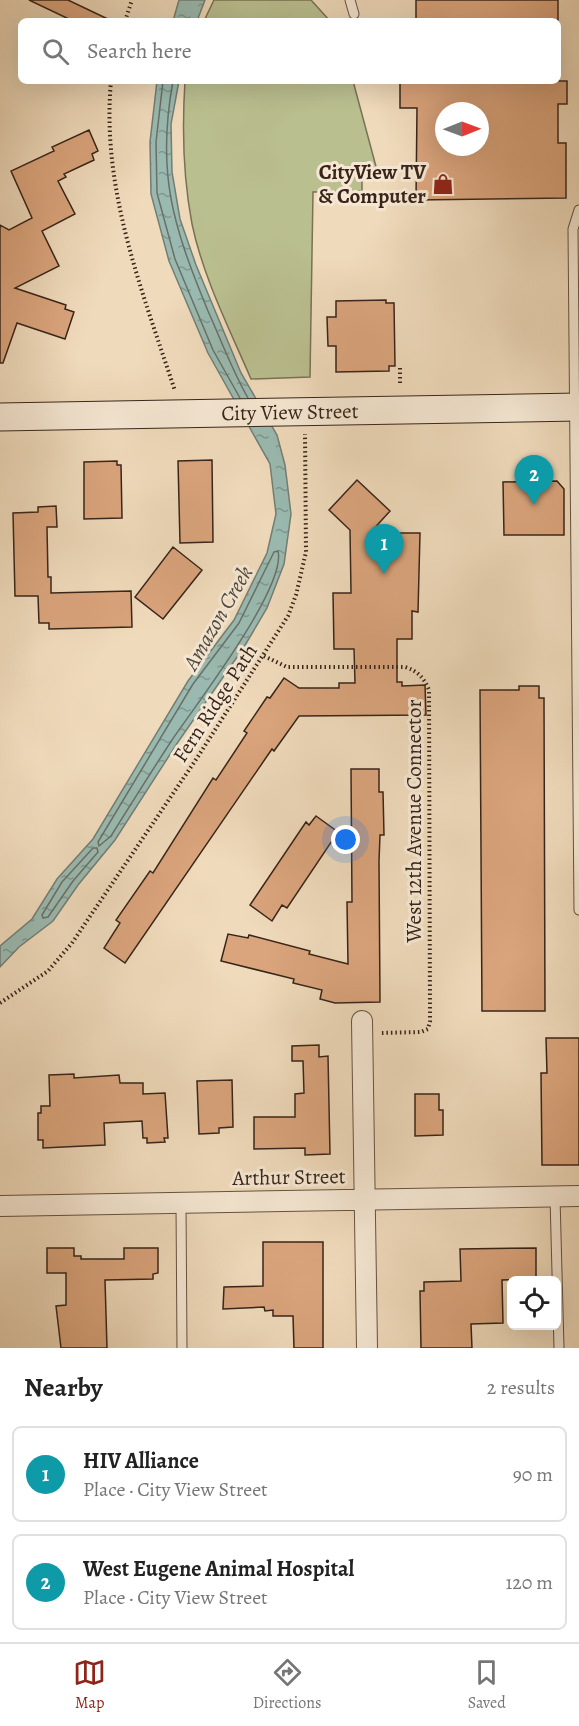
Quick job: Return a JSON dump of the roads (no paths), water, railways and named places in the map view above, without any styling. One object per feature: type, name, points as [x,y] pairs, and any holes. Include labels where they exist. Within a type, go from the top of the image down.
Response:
[{"type":"street","name":"City View Street","points":[[0,417],[577,407]]},
{"type":"street","points":[[362,1027],[367,1348]]},
{"type":"street","name":"Arthur Street","points":[[0,1206],[579,1196]]},
{"type":"lane","points":[[350,0],[354,14]]},
{"type":"lane","points":[[579,210],[573,229],[577,407],[579,910]]},
{"type":"lane","points":[[555,1197],[559,1348]]},
{"type":"lane","points":[[181,1204],[182,1348]]},
{"type":"water","points":[[179,0],[205,0],[198,18],[174,18]]},
{"type":"water","points":[[157,84],[178,84],[171,124],[172,172],[180,219],[196,265],[241,373],[277,435],[285,465],[291,514],[284,564],[267,608],[244,647],[178,742],[115,840],[78,885],[53,921],[19,947],[0,967],[0,946],[32,919],[57,879],[93,839],[188,681],[234,620],[267,553],[276,514],[270,464],[208,353],[169,261],[151,194],[150,142]]},
{"type":"place","name":"CityView TV & Computer","points":[[443,184]]},
{"type":"place","name":"West Eugene Animal Hospital","points":[[534,505]]},
{"type":"place","name":"HIV Alliance","points":[[384,574]]},
{"type":"water label","name":"Amazon Creek","points":[[218,618]]}]
